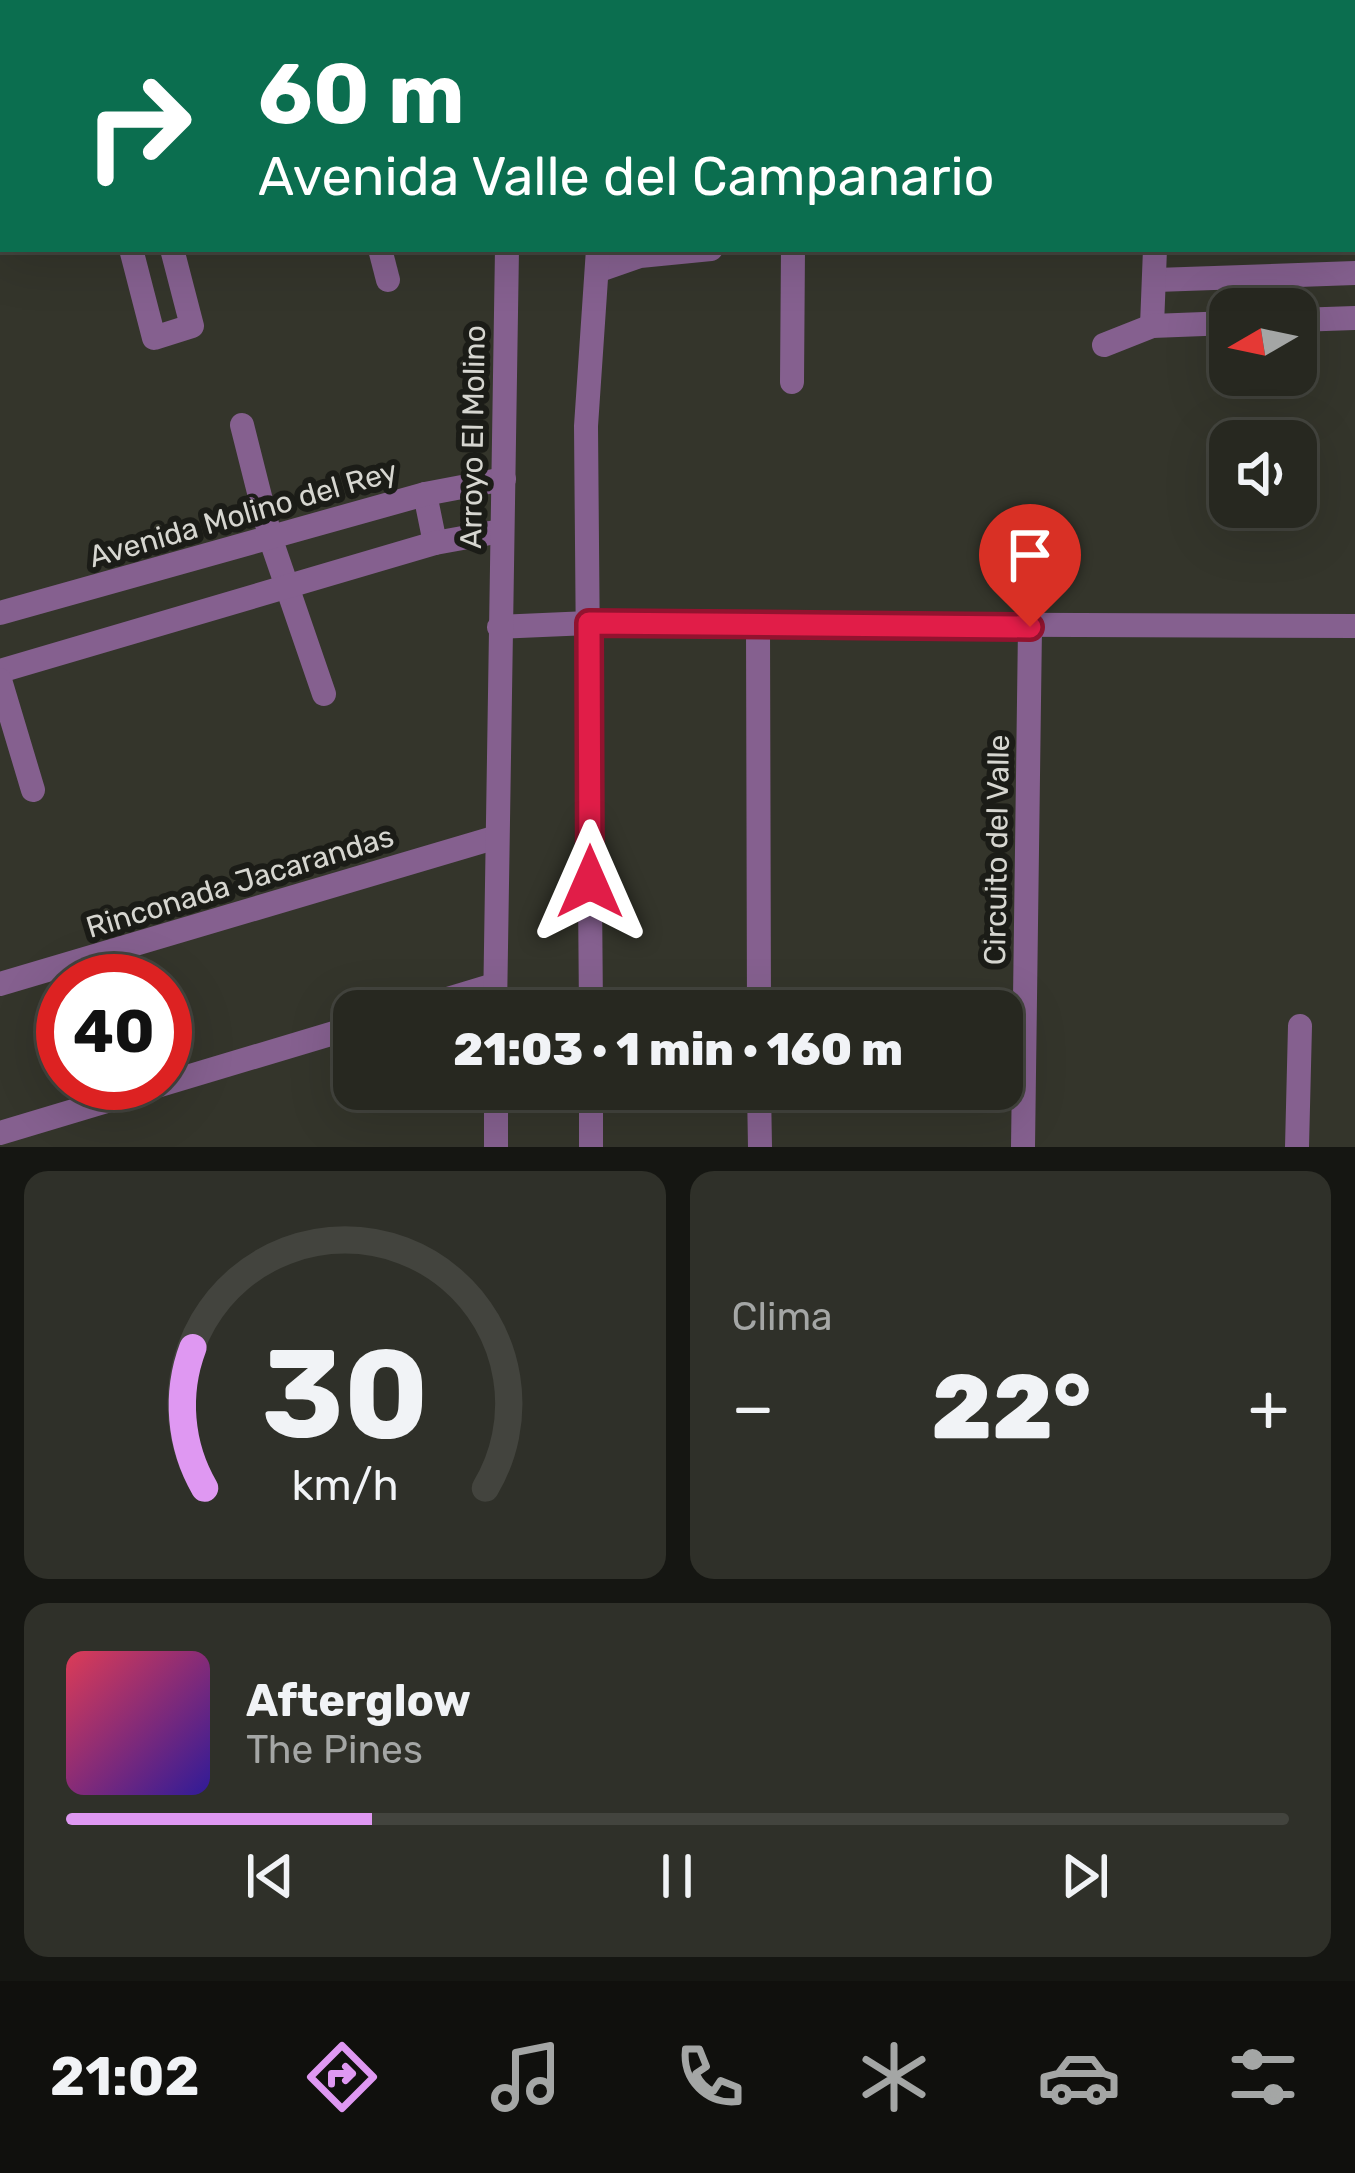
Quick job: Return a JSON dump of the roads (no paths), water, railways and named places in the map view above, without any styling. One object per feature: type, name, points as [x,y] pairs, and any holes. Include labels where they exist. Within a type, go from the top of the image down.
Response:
[{"type":"street","points":[[132,252],[154,338],[192,326],[173,252]]},
{"type":"street","points":[[381,252],[388,280]]},
{"type":"street","name":"Arroyo El Molino","points":[[494,990],[507,252]]},
{"type":"street","points":[[591,990],[586,426],[598,260],[681,252]]},
{"type":"street","points":[[792,382],[793,252]]},
{"type":"street","points":[[1152,326],[1155,252]]},
{"type":"street","points":[[1156,280],[1355,273]]},
{"type":"street","points":[[1317,319],[1355,318]]},
{"type":"street","points":[[1104,345],[1152,326],[1209,324]]},
{"type":"street","points":[[242,425],[286,590],[324,694]]},
{"type":"street","name":"Avenida Molino del Rey","points":[[0,613],[425,494],[504,479]]},
{"type":"street","points":[[425,494],[435,542]]},
{"type":"street","points":[[33,790],[0,675],[435,542],[501,531]]},
{"type":"street","points":[[499,627],[589,623],[1355,626]]},
{"type":"street","points":[[758,627],[759,990]]},
{"type":"street","name":"Circuito del Valle","points":[[1023,1147],[1030,627]]},
{"type":"street","name":"Rinconada Jacarandas","points":[[0,985],[497,837]]},
{"type":"street","points":[[477,990],[494,985]]},
{"type":"street","points":[[1297,1147],[1300,1026]]},
{"type":"street","points":[[0,1133],[333,1033]]},
{"type":"street","points":[[496,1110],[496,1147]]},
{"type":"street","points":[[591,1110],[591,1147]]},
{"type":"street","points":[[759,1110],[760,1147]]}]
